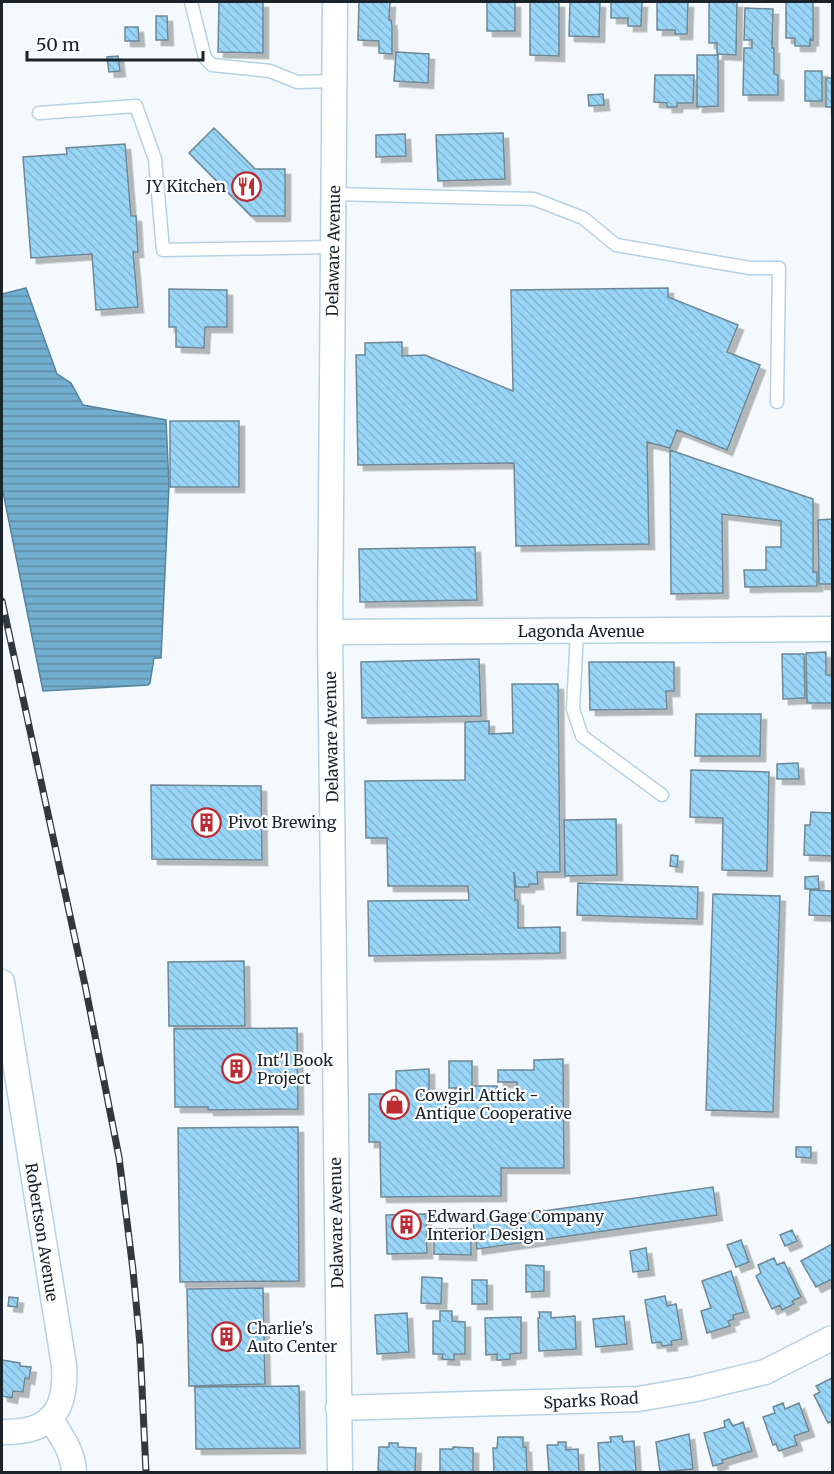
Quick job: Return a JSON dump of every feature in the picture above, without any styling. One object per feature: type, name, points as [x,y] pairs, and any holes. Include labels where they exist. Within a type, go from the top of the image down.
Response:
[{"type":"street","name":"Delaware Avenue","points":[[335,2],[330,632],[340,1473]]},
{"type":"street","name":"Lagonda Avenue","points":[[330,632],[832,629]]},
{"type":"street","name":"Robertson Avenue","points":[[2,982],[11,1093],[64,1365],[63,1396],[50,1418]]},
{"type":"street","name":"Sparks Road","points":[[338,1408],[638,1399],[696,1389],[765,1372],[832,1338]]},
{"type":"street","points":[[2,1432],[28,1431],[40,1426],[50,1418],[73,1458],[74,1473]]},
{"type":"lane","points":[[191,2],[205,58],[212,65],[270,70],[297,82],[334,81]]},
{"type":"lane","points":[[39,113],[136,106],[155,159],[163,250],[333,247]]},
{"type":"lane","points":[[334,194],[534,199],[583,218],[616,245],[750,268],[780,268],[777,402]]},
{"type":"lane","points":[[577,631],[573,709],[582,736],[662,795]]},
{"type":"water","points":[[26,288],[57,374],[71,383],[83,405],[166,420],[169,485],[161,658],[154,658],[148,685],[43,691],[2,487],[2,294]]},
{"type":"building","points":[[219,2],[263,2],[263,53],[218,52]]},
{"type":"building","points":[[359,2],[390,2],[392,54],[379,53],[379,41],[358,40]]},
{"type":"building","points":[[487,2],[515,2],[515,31],[487,31]]},
{"type":"building","points":[[530,2],[559,2],[559,56],[530,55]]},
{"type":"building","points":[[570,2],[600,2],[599,37],[569,36]]},
{"type":"building","points":[[611,2],[642,2],[641,26],[628,26],[628,18],[611,18]]},
{"type":"building","points":[[657,2],[688,2],[687,34],[675,34],[675,30],[657,30]]},
{"type":"building","points":[[709,2],[737,2],[736,55],[717,54],[717,43],[709,43]]},
{"type":"building","points":[[786,2],[813,2],[813,40],[810,39],[810,46],[795,46],[795,38],[786,38]]},
{"type":"building","points":[[745,8],[773,9],[772,48],[774,48],[774,74],[778,75],[778,95],[743,95],[744,48],[752,48],[752,40],[744,40]]},
{"type":"building","points":[[156,16],[167,16],[168,40],[156,40]]},
{"type":"building","points":[[125,27],[138,27],[139,41],[125,41]]},
{"type":"building","points":[[396,52],[429,54],[428,83],[394,81]]},
{"type":"building","points":[[697,55],[718,55],[718,106],[697,107]]},
{"type":"building","points":[[118,56],[120,71],[109,72],[107,57]]},
{"type":"building","points":[[805,71],[822,71],[822,101],[805,101]]},
{"type":"building","points":[[655,75],[694,75],[693,103],[677,103],[677,107],[667,107],[667,103],[654,102]]},
{"type":"building","points":[[826,78],[832,78],[832,107],[826,107]]},
{"type":"building","points":[[603,94],[604,105],[589,106],[588,95]]},
{"type":"building","points":[[214,128],[255,169],[285,169],[285,216],[251,216],[189,153]]},
{"type":"building","points":[[503,133],[505,179],[438,181],[436,135]]},
{"type":"building","points":[[405,134],[406,156],[376,157],[376,135]]},
{"type":"building","points":[[125,144],[131,216],[136,216],[138,252],[133,252],[138,307],[96,310],[92,254],[31,258],[23,157],[67,154],[66,148]]},
{"type":"building","points":[[668,288],[668,297],[738,325],[727,352],[760,365],[727,450],[677,430],[670,448],[647,442],[649,544],[516,546],[514,463],[358,465],[356,355],[365,355],[365,343],[402,342],[402,356],[425,355],[513,391],[511,290]]},
{"type":"building","points":[[169,289],[227,290],[227,327],[205,327],[204,348],[176,347],[176,327],[169,327]]},
{"type":"building","points":[[170,421],[239,421],[239,487],[170,487]]},
{"type":"building","points":[[670,450],[813,499],[813,572],[817,572],[817,586],[745,587],[744,570],[766,570],[766,547],[781,547],[781,521],[722,514],[723,593],[671,594]]},
{"type":"building","points":[[832,519],[832,584],[819,584],[818,520]]},
{"type":"building","points":[[475,547],[477,600],[360,602],[359,549]]},
{"type":"building","points":[[826,652],[826,675],[832,675],[832,703],[807,703],[806,653]]},
{"type":"building","points":[[782,654],[804,654],[805,698],[783,699]]},
{"type":"building","points":[[479,659],[481,716],[362,718],[361,662]]},
{"type":"building","points":[[589,662],[674,662],[674,691],[666,691],[667,709],[590,710]]},
{"type":"building","points":[[512,684],[558,684],[560,872],[537,872],[538,884],[516,887],[514,872],[515,900],[518,900],[518,928],[560,927],[560,953],[369,956],[368,901],[469,900],[468,886],[388,886],[387,838],[366,838],[365,781],[465,780],[465,722],[489,721],[489,734],[513,733]]},
{"type":"building","points":[[696,714],[761,714],[760,756],[695,756]]},
{"type":"building","points":[[798,763],[799,779],[777,779],[777,764]]},
{"type":"building","points":[[691,770],[769,772],[767,871],[722,870],[723,818],[690,817]]},
{"type":"building","name":"Pivot Brewing","points":[[151,785],[261,786],[262,860],[152,859]]},
{"type":"building","points":[[811,812],[832,813],[832,856],[804,855],[805,825],[810,825]]},
{"type":"building","points":[[616,819],[617,875],[565,876],[564,820]]},
{"type":"building","points":[[671,855],[678,856],[677,867],[670,866]]},
{"type":"building","points":[[818,876],[819,889],[805,889],[805,877]]},
{"type":"building","points":[[578,883],[698,887],[697,919],[577,915]]},
{"type":"building","points":[[810,890],[832,891],[832,916],[809,915]]},
{"type":"building","points":[[713,894],[780,896],[773,1112],[706,1110]]},
{"type":"building","points":[[244,961],[245,1026],[169,1026],[168,962]]},
{"type":"building","name":"Int'l Book Project","points":[[297,1028],[298,1109],[208,1110],[208,1107],[175,1107],[174,1029]]},
{"type":"building","points":[[563,1059],[564,1168],[501,1168],[501,1196],[381,1197],[380,1142],[369,1142],[369,1094],[396,1094],[396,1071],[429,1069],[429,1091],[418,1091],[418,1094],[458,1094],[458,1088],[449,1088],[449,1061],[472,1061],[472,1086],[497,1086],[497,1093],[517,1093],[517,1082],[498,1082],[498,1070],[534,1070],[534,1060]]},
{"type":"building","points":[[298,1127],[299,1281],[180,1282],[178,1128]]},
{"type":"building","points":[[796,1147],[811,1147],[811,1158],[796,1157]]},
{"type":"building","points":[[713,1187],[717,1215],[477,1249],[473,1221]]},
{"type":"building","name":"Edward Gage Company Interior Design","points":[[426,1214],[427,1253],[387,1254],[386,1215]]},
{"type":"building","points":[[434,1229],[471,1229],[471,1255],[434,1254]]},
{"type":"building","points":[[792,1230],[797,1241],[785,1246],[780,1235]]},
{"type":"building","points":[[741,1240],[749,1262],[736,1267],[727,1245]]},
{"type":"building","points":[[832,1244],[832,1282],[830,1280],[816,1287],[801,1261]]},
{"type":"building","points":[[646,1248],[649,1270],[633,1272],[630,1251]]},
{"type":"building","points":[[774,1258],[777,1265],[784,1262],[801,1297],[792,1301],[794,1304],[782,1310],[780,1305],[772,1309],[756,1276],[761,1273],[758,1265]]},
{"type":"building","points":[[526,1265],[544,1266],[544,1291],[526,1292]]},
{"type":"building","points":[[731,1271],[744,1312],[733,1315],[734,1319],[728,1321],[730,1326],[707,1333],[701,1311],[711,1308],[702,1281]]},
{"type":"building","points":[[422,1277],[442,1278],[441,1304],[421,1303]]},
{"type":"building","points":[[472,1280],[487,1280],[487,1304],[472,1304]]},
{"type":"building","name":"Charlie's Auto Center","points":[[263,1288],[265,1384],[189,1386],[187,1289]]},
{"type":"building","points":[[665,1296],[667,1306],[676,1304],[682,1339],[671,1341],[672,1345],[662,1346],[661,1342],[652,1343],[645,1300]]},
{"type":"building","points":[[9,1297],[18,1298],[17,1307],[8,1306]]},
{"type":"building","points":[[440,1311],[452,1311],[452,1321],[465,1322],[465,1354],[454,1354],[454,1360],[442,1359],[443,1354],[433,1354],[433,1321],[440,1321]]},
{"type":"building","points":[[539,1312],[551,1312],[551,1318],[575,1316],[576,1349],[539,1351]]},
{"type":"building","points":[[407,1313],[409,1352],[377,1354],[375,1315]]},
{"type":"building","points":[[624,1316],[627,1344],[596,1347],[593,1319]]},
{"type":"building","points":[[521,1317],[521,1353],[510,1354],[510,1359],[501,1360],[497,1360],[497,1354],[486,1355],[485,1318]]},
{"type":"building","points":[[2,1360],[31,1367],[29,1379],[25,1378],[23,1392],[13,1391],[12,1398],[2,1396]]},
{"type":"building","points":[[832,1378],[832,1421],[828,1423],[814,1395],[820,1392],[816,1386]]},
{"type":"building","points":[[299,1386],[300,1448],[196,1449],[195,1387]]},
{"type":"building","points":[[783,1403],[785,1409],[799,1403],[809,1431],[794,1436],[797,1445],[779,1451],[776,1444],[773,1445],[763,1417],[775,1413],[773,1407]]},
{"type":"building","points":[[729,1419],[733,1426],[743,1422],[752,1451],[722,1460],[723,1463],[713,1466],[704,1433],[725,1427],[724,1421]]},
{"type":"building","points":[[689,1434],[693,1469],[660,1472],[656,1442]]},
{"type":"building","points":[[622,1436],[623,1442],[634,1441],[636,1471],[600,1472],[598,1443],[611,1442],[610,1437]]},
{"type":"building","points":[[498,1437],[523,1437],[523,1447],[526,1447],[527,1472],[494,1472],[493,1448],[497,1448]]},
{"type":"building","points":[[558,1442],[566,1442],[566,1450],[578,1449],[579,1472],[549,1472],[547,1445],[558,1445]]},
{"type":"building","points":[[389,1443],[398,1443],[398,1447],[416,1448],[415,1472],[378,1471],[379,1447],[389,1447]]},
{"type":"building","points":[[453,1447],[473,1448],[473,1472],[440,1472],[440,1449],[453,1449]]},
{"type":"railway","points":[[2,601],[85,985],[119,1157],[140,1345],[146,1472]]},
{"type":"place","name":"JY Kitchen","points":[[247,186]]},
{"type":"place","name":"Pivot Brewing","points":[[207,822]]},
{"type":"place","name":"Int'l Book Project","points":[[236,1069]]},
{"type":"place","name":"Cowgirl Attick - Antique Cooperative","points":[[394,1104]]},
{"type":"place","name":"Edward Gage Company Interior Design","points":[[406,1225]]},
{"type":"place","name":"Charlie's Auto Center","points":[[226,1337]]}]
